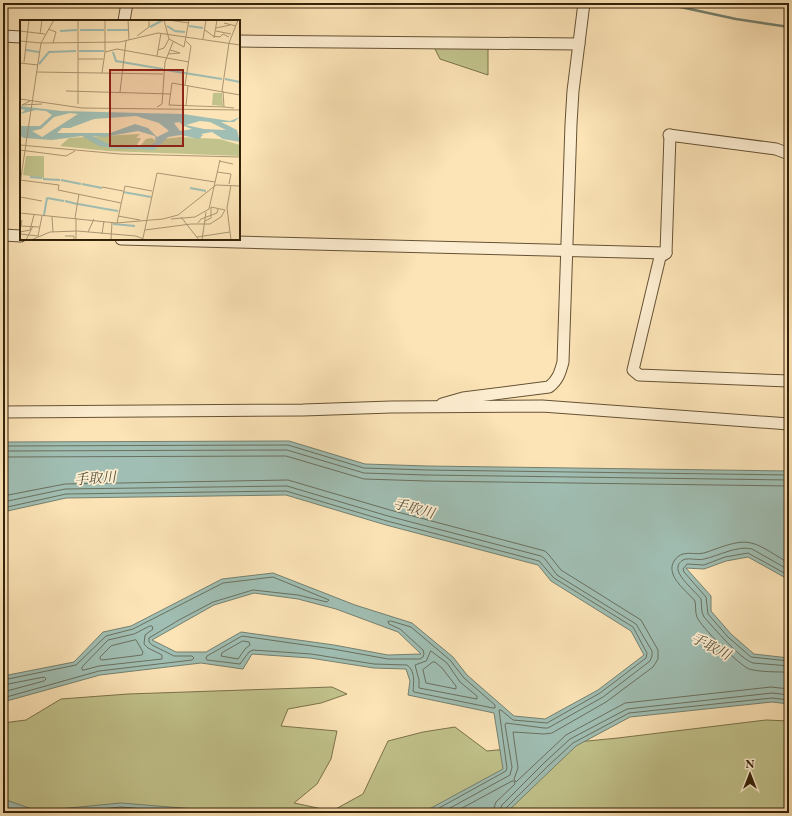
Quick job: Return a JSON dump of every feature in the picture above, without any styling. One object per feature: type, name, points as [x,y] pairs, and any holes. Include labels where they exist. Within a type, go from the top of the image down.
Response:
[{"type":"street","points":[[124,20],[127,3]]},
{"type":"street","points":[[436,408],[447,402],[463,398],[549,387],[560,375],[563,362],[573,91],[584,3]]},
{"type":"street","points":[[3,36],[20,37]]},
{"type":"street","points":[[240,41],[579,44]]},
{"type":"street","points":[[666,253],[670,135],[776,149],[789,154]]},
{"type":"street","points":[[3,235],[20,236]]},
{"type":"street","points":[[158,240],[666,253]]},
{"type":"street","points":[[666,253],[660,257],[633,370],[639,375],[789,381]]},
{"type":"street","points":[[3,412],[303,410],[542,406],[789,424]]},
{"type":"green space","points":[[434,47],[488,47],[488,75],[440,59]]},
{"type":"green space","points":[[332,687],[347,694],[321,703],[288,709],[281,726],[337,731],[331,759],[317,784],[294,803],[332,811],[363,794],[388,741],[423,732],[455,727],[487,751],[618,738],[766,720],[789,721],[789,813],[3,813],[3,723],[26,720],[61,699],[128,694]]},
{"type":"water","name":"手取川","points":[[289,441],[365,464],[789,471],[789,583],[784,577],[748,557],[726,561],[704,569],[686,568],[711,596],[711,611],[731,634],[754,654],[789,658],[789,704],[772,702],[630,717],[576,746],[506,813],[422,813],[503,769],[494,713],[408,695],[410,681],[406,669],[374,668],[310,658],[252,654],[243,669],[201,663],[100,675],[3,702],[3,676],[74,662],[103,632],[131,626],[222,579],[273,573],[355,605],[412,623],[453,657],[467,675],[514,716],[545,719],[598,690],[644,655],[631,631],[551,581],[538,565],[386,525],[286,495],[66,498],[3,512],[3,442]],"holes":[[[254,593],[298,599],[336,609],[398,632],[421,654],[388,655],[334,645],[241,632],[206,652],[176,652],[152,640],[214,605]]]},
{"type":"water","points":[[3,799],[38,811],[121,803],[243,813],[3,813]]},
{"type":"waterway","points":[[662,3],[736,19],[789,27]]}]
